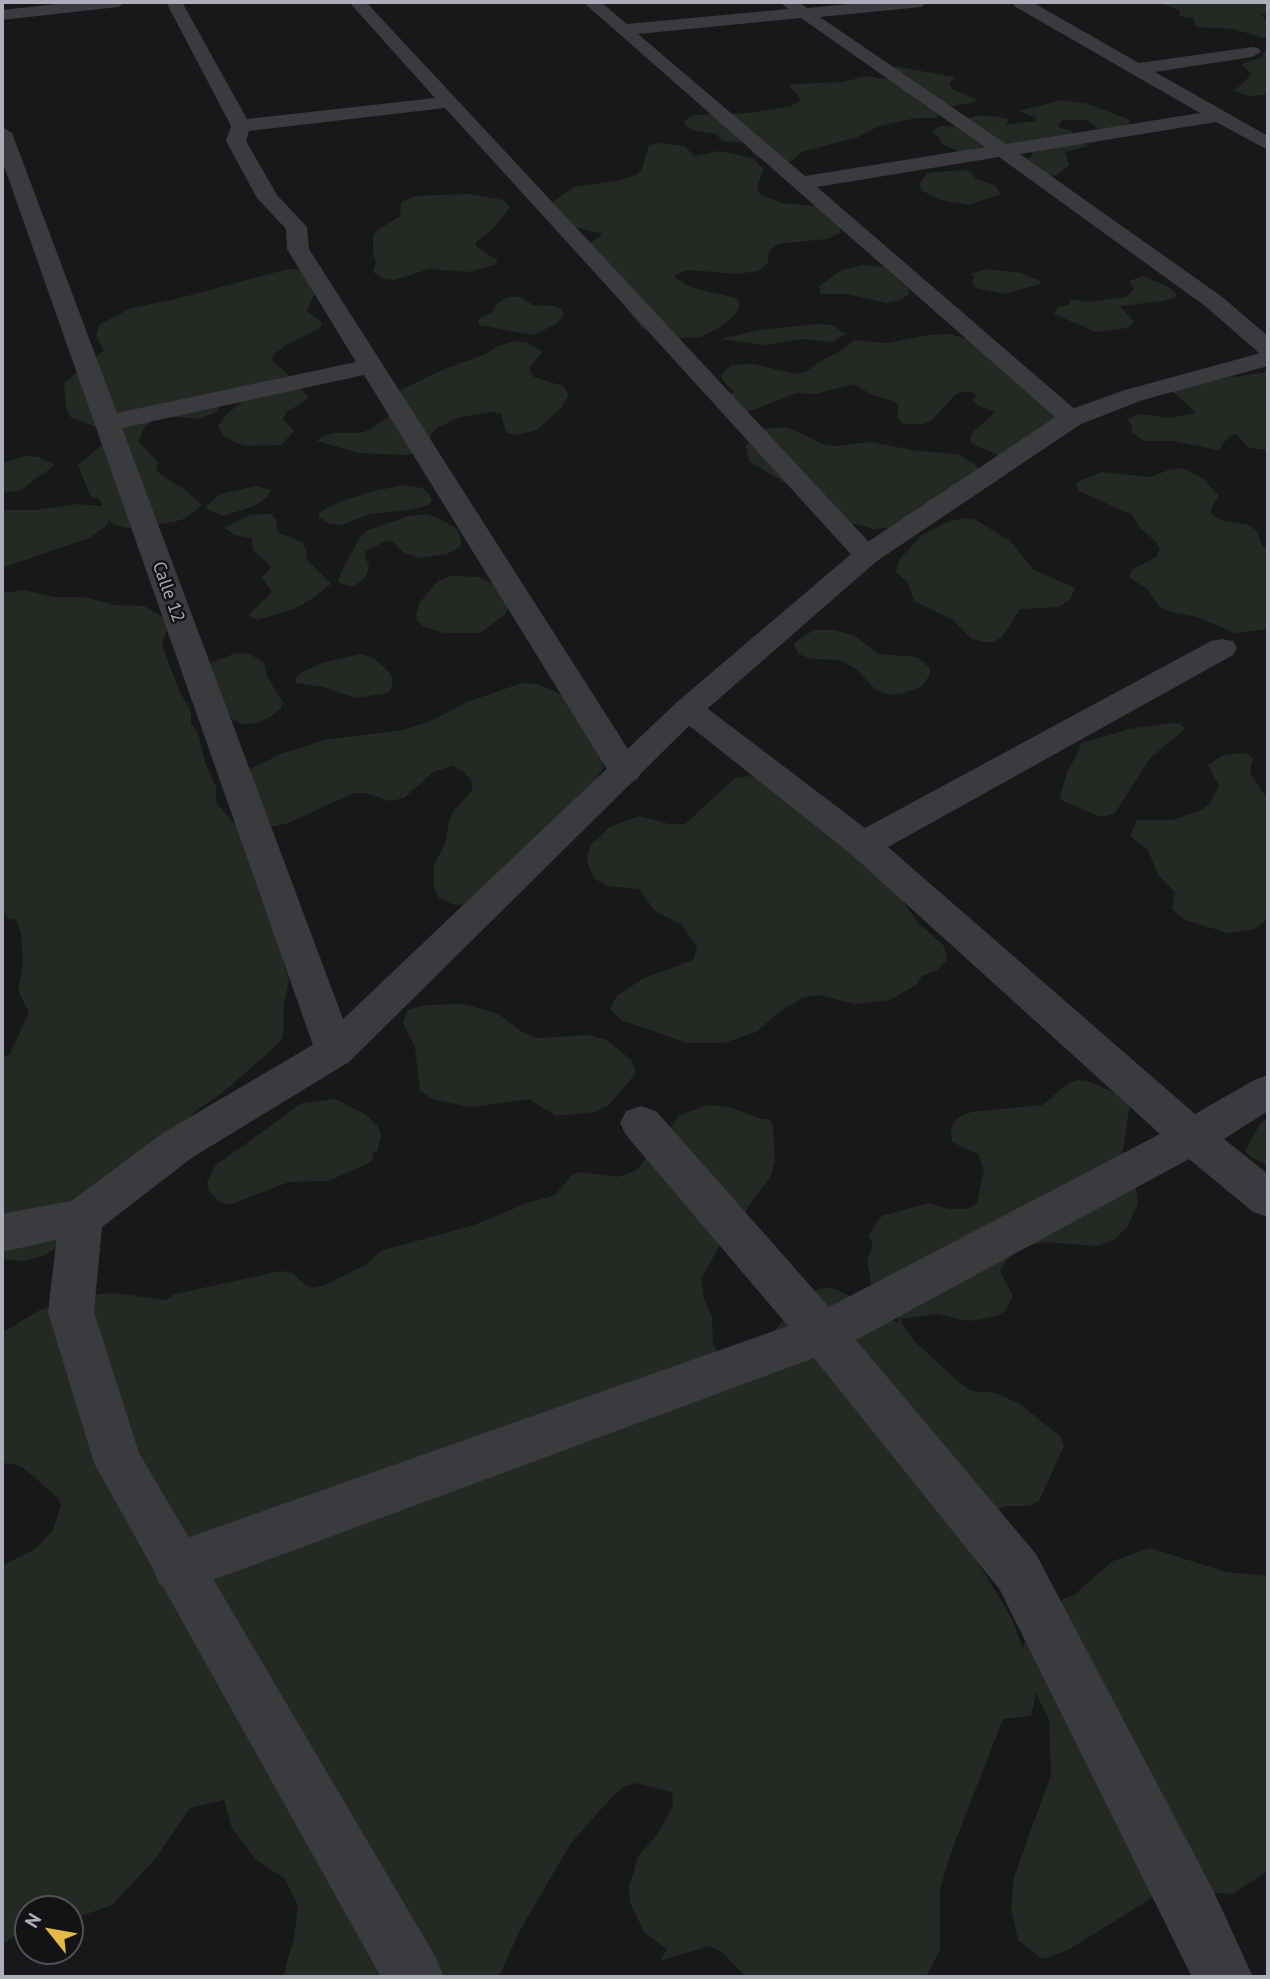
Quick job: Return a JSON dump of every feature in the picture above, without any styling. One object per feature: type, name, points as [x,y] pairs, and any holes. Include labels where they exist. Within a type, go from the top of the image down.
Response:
[{"type":"street","points":[[2,15],[117,2]]},
{"type":"street","points":[[174,2],[237,121],[242,124],[255,126],[449,102]]},
{"type":"street","points":[[357,2],[867,555]]},
{"type":"street","points":[[591,2],[1072,418]]},
{"type":"street","points":[[624,30],[795,7],[921,2]]},
{"type":"street","points":[[1026,2],[1135,69],[1268,144]]},
{"type":"street","points":[[795,7],[1006,151],[1213,301],[1268,348]]},
{"type":"street","points":[[1135,69],[1252,52]]},
{"type":"street","points":[[802,183],[1217,116]]},
{"type":"street","points":[[242,124],[236,141],[268,198],[296,228],[299,237],[298,249],[625,771]]},
{"type":"street","name":"Calle 12","points":[[2,134],[335,1051]]},
{"type":"street","points":[[2,1233],[81,1218],[178,1145],[335,1051],[688,709],[867,555],[1072,418],[1134,395],[1268,358]]},
{"type":"street","points":[[107,423],[371,366]]},
{"type":"street","points":[[863,845],[1222,648]]},
{"type":"street","points":[[688,709],[863,845],[1192,1137],[1268,1199]]},
{"type":"street","points":[[178,1567],[823,1334],[1192,1137],[1268,1091]]},
{"type":"street","points":[[641,1123],[823,1334],[1018,1572],[1193,1913],[1223,1977]]},
{"type":"street","points":[[81,1218],[71,1312],[118,1463],[414,1977]]},
{"type":"shaded area","points":[[1268,2],[1268,14],[1261,15],[1268,21],[1268,39],[1233,29],[1196,27],[1193,18],[1179,16],[1180,10],[1159,3]]},
{"type":"shaded area","points":[[1268,49],[1268,91],[1264,95],[1248,96],[1234,91],[1252,74],[1242,65],[1260,58]]},
{"type":"shaded area","points":[[891,68],[955,77],[949,83],[952,89],[976,99],[975,102],[940,109],[940,116],[935,118],[916,118],[879,126],[858,137],[802,152],[790,162],[758,157],[753,154],[748,143],[722,141],[716,134],[692,130],[684,121],[693,115],[748,113],[791,106],[800,101],[790,86],[795,84],[842,82],[867,76],[889,78]]},
{"type":"shaded area","points":[[1062,100],[1088,104],[1130,120],[1128,126],[1100,130],[1087,120],[1063,120],[1059,124],[1060,128],[1072,131],[1071,136],[1088,146],[1065,152],[1069,165],[1057,175],[1049,176],[1027,161],[1033,154],[1029,150],[990,145],[961,152],[941,144],[932,131],[940,126],[957,127],[962,119],[983,115],[1008,119],[1006,125],[1035,121],[1036,118],[1018,111]]},
{"type":"shaded area","points":[[656,143],[685,146],[694,156],[719,151],[753,158],[763,169],[757,187],[760,195],[782,203],[823,207],[841,226],[839,234],[826,239],[778,244],[769,251],[768,263],[758,271],[737,274],[689,270],[679,273],[674,277],[692,288],[736,298],[740,303],[737,313],[722,326],[701,337],[658,335],[642,328],[623,304],[625,295],[590,243],[603,234],[565,225],[549,205],[574,187],[636,175],[642,169],[649,146]]},
{"type":"shaded area","points":[[963,170],[971,172],[976,179],[996,186],[1001,194],[968,205],[940,200],[921,190],[920,183],[927,173]]},
{"type":"shaded area","points":[[468,194],[503,200],[510,207],[495,227],[476,242],[476,246],[498,261],[494,265],[468,272],[429,269],[394,280],[384,279],[373,272],[376,262],[373,236],[400,216],[401,202],[415,196]]},
{"type":"shaded area","points":[[863,265],[884,267],[908,289],[909,294],[900,300],[887,303],[847,294],[821,294],[819,286],[842,270]]},
{"type":"shaded area","points":[[288,269],[298,269],[319,283],[307,311],[322,323],[320,328],[286,345],[273,355],[272,360],[297,383],[308,398],[286,413],[283,419],[294,431],[281,445],[244,446],[221,433],[218,426],[227,414],[241,403],[241,398],[220,405],[218,411],[199,419],[167,416],[156,418],[143,429],[139,442],[158,462],[156,470],[161,475],[184,489],[202,505],[186,518],[174,522],[126,528],[114,525],[109,520],[106,526],[89,538],[2,568],[2,510],[35,510],[78,504],[102,506],[100,500],[91,496],[78,465],[106,441],[103,430],[70,417],[64,383],[104,350],[96,336],[99,325],[131,308],[176,299]]},
{"type":"shaded area","points":[[988,269],[1021,273],[1041,284],[1004,294],[976,288],[972,283],[974,276],[970,274]]},
{"type":"shaded area","points":[[1143,276],[1165,285],[1177,294],[1175,298],[1163,301],[1120,306],[1134,322],[1127,328],[1096,332],[1054,314],[1058,307],[1070,304],[1070,299],[1089,302],[1126,297],[1134,289],[1129,281]]},
{"type":"shaded area","points":[[509,297],[520,297],[533,305],[554,306],[564,314],[556,324],[533,335],[479,325],[478,320]]},
{"type":"shaded area","points":[[816,324],[832,325],[846,334],[832,342],[802,339],[764,345],[720,339],[760,330]]},
{"type":"shaded area","points":[[950,334],[969,340],[1057,417],[1000,456],[971,443],[970,436],[995,412],[979,406],[973,400],[977,395],[972,392],[961,392],[954,396],[931,421],[923,424],[903,424],[897,418],[899,406],[893,401],[872,395],[854,384],[815,394],[797,393],[742,412],[728,403],[733,391],[721,375],[732,365],[754,364],[795,374],[806,372],[854,340],[887,343],[928,335]]},
{"type":"shaded area","points":[[518,341],[529,343],[542,352],[530,367],[534,377],[563,386],[567,391],[568,396],[561,408],[537,430],[516,435],[506,432],[501,413],[490,412],[457,418],[437,428],[431,435],[430,442],[417,453],[358,453],[317,441],[334,433],[370,430],[393,413],[396,394],[403,389],[444,369],[484,355],[497,346]]},
{"type":"shaded area","points":[[1268,372],[1268,402],[1264,406],[1268,408],[1268,450],[1249,448],[1236,434],[1228,437],[1219,450],[1173,441],[1144,441],[1132,433],[1127,419],[1140,414],[1170,418],[1196,413],[1171,390],[1218,379]]},
{"type":"shaded area","points":[[787,427],[823,444],[835,446],[870,442],[918,451],[958,454],[976,465],[980,471],[898,527],[874,529],[850,523],[749,461],[746,446],[763,429]]},
{"type":"shaded area","points":[[25,456],[38,457],[55,465],[21,490],[2,493],[2,463]]},
{"type":"shaded area","points":[[1183,468],[1203,479],[1219,496],[1211,514],[1220,520],[1248,525],[1257,531],[1262,545],[1268,550],[1268,629],[1235,633],[1198,617],[1170,612],[1159,606],[1148,590],[1129,577],[1132,570],[1157,556],[1160,549],[1156,542],[1141,529],[1132,515],[1079,491],[1075,483],[1102,472],[1150,477]]},
{"type":"shaded area","points":[[404,485],[422,488],[432,501],[429,505],[410,510],[370,514],[342,525],[330,524],[319,517],[319,513],[334,504],[370,492]]},
{"type":"shaded area","points":[[256,486],[271,490],[267,497],[252,507],[222,516],[205,508],[220,494]]},
{"type":"shaded area","points":[[270,514],[276,519],[277,532],[302,542],[307,552],[306,559],[331,584],[294,609],[257,620],[248,615],[272,592],[262,578],[271,567],[253,550],[252,538],[235,535],[224,528],[250,515]]},
{"type":"shaded area","points":[[427,514],[457,529],[461,540],[460,547],[447,554],[419,558],[403,552],[393,542],[386,541],[366,551],[365,558],[369,565],[366,577],[353,587],[338,581],[359,539],[366,531],[409,516]]},
{"type":"shaded area","points":[[963,518],[976,520],[1010,541],[1034,570],[1075,588],[1070,599],[1059,607],[1020,609],[1002,637],[993,642],[972,639],[953,620],[914,601],[908,583],[896,572],[899,560],[922,535],[945,523]]},
{"type":"shaded area","points":[[451,576],[480,577],[496,586],[509,606],[505,614],[480,633],[444,633],[423,626],[415,619],[420,602],[438,581]]},
{"type":"shaded area","points":[[24,590],[54,597],[84,597],[115,605],[144,606],[166,619],[168,627],[162,644],[178,688],[191,712],[191,724],[198,733],[205,763],[216,787],[216,803],[239,829],[258,883],[259,895],[268,909],[289,981],[284,1003],[283,1037],[279,1043],[221,1094],[198,1109],[78,1232],[44,1256],[23,1261],[2,1259],[2,1059],[10,1054],[29,1013],[18,990],[23,965],[21,933],[16,920],[8,919],[2,909],[2,593]]},
{"type":"shaded area","points":[[814,630],[835,630],[855,636],[879,654],[917,657],[930,668],[929,676],[922,686],[904,693],[890,695],[876,690],[857,670],[840,660],[811,659],[799,654],[794,646],[795,642]]},
{"type":"shaded area","points":[[236,653],[250,654],[264,663],[267,677],[285,705],[281,703],[281,708],[257,723],[241,724],[225,714],[208,664]]},
{"type":"shaded area","points":[[361,654],[373,658],[389,672],[393,680],[391,690],[387,693],[356,698],[323,687],[296,683],[296,678],[301,673],[321,663]]},
{"type":"shaded area","points":[[522,683],[538,684],[562,695],[595,737],[604,767],[590,786],[470,904],[454,905],[439,898],[434,888],[434,865],[445,844],[449,821],[454,810],[472,791],[471,780],[464,772],[452,766],[433,772],[404,798],[390,801],[365,793],[354,793],[288,823],[258,830],[241,776],[252,768],[281,754],[324,740],[403,730],[431,721],[467,702]]},
{"type":"shaded area","points":[[1180,724],[1185,729],[1150,758],[1115,813],[1101,817],[1063,801],[1060,796],[1080,744],[1129,729]]},
{"type":"shaded area","points":[[1246,753],[1253,758],[1250,772],[1268,798],[1268,913],[1264,922],[1254,929],[1228,933],[1185,920],[1172,909],[1175,892],[1158,875],[1148,850],[1130,836],[1137,820],[1172,820],[1201,810],[1210,803],[1219,786],[1208,765],[1223,755]]},
{"type":"shaded area","points":[[750,776],[766,780],[879,866],[918,923],[944,946],[947,960],[937,970],[922,976],[916,985],[890,1000],[855,1004],[819,995],[802,998],[778,1013],[756,1032],[724,1043],[687,1043],[621,1020],[610,1009],[616,997],[642,979],[693,960],[697,947],[682,925],[655,911],[639,889],[607,886],[595,879],[587,856],[591,845],[610,827],[639,816],[669,824],[685,824],[735,778]]},
{"type":"shaded area","points":[[462,1004],[497,1013],[521,1031],[536,1038],[589,1035],[606,1040],[632,1060],[636,1073],[609,1105],[594,1112],[556,1116],[529,1099],[471,1107],[434,1100],[420,1091],[415,1047],[403,1023],[408,1010],[426,1005]]},
{"type":"shaded area","points":[[1087,1081],[1115,1093],[1130,1105],[1122,1156],[1135,1180],[1138,1204],[1127,1227],[1114,1240],[1096,1246],[1045,1242],[1013,1249],[1000,1271],[1013,1296],[1005,1311],[997,1316],[969,1321],[937,1314],[899,1319],[914,1341],[963,1386],[973,1391],[996,1393],[1020,1404],[1060,1436],[1064,1446],[1039,1501],[1029,1506],[1008,1506],[988,1511],[977,1561],[1012,1619],[1023,1649],[1030,1628],[1065,1598],[1074,1595],[1113,1561],[1150,1548],[1226,1572],[1268,1576],[1267,1871],[1233,1894],[1184,1890],[1158,1894],[1068,1950],[1042,1959],[1018,1940],[1011,1907],[1014,1877],[1051,1775],[1049,1719],[1036,1693],[1031,1716],[1003,1719],[953,1847],[940,1889],[940,1950],[926,1977],[746,1977],[722,1952],[709,1946],[660,1961],[667,1949],[644,1932],[630,1902],[629,1887],[638,1857],[658,1833],[673,1806],[672,1792],[635,1783],[623,1787],[612,1797],[571,1843],[520,1930],[499,1977],[283,1977],[294,1938],[298,1906],[285,1879],[255,1859],[231,1826],[224,1800],[190,1808],[155,1859],[112,1905],[84,1915],[84,1895],[14,1895],[14,1937],[2,1944],[2,1566],[35,1549],[53,1530],[61,1506],[58,1498],[25,1469],[15,1464],[2,1463],[2,1333],[40,1310],[100,1294],[114,1293],[166,1300],[175,1294],[281,1271],[292,1273],[305,1285],[314,1288],[325,1285],[367,1264],[381,1251],[474,1225],[555,1195],[573,1174],[582,1172],[617,1177],[636,1171],[679,1116],[706,1105],[728,1107],[769,1119],[773,1126],[775,1160],[771,1176],[720,1245],[701,1279],[704,1298],[712,1317],[713,1345],[718,1352],[760,1347],[795,1307],[818,1289],[840,1291],[898,1323],[898,1318],[890,1313],[872,1287],[867,1261],[873,1244],[868,1237],[876,1223],[882,1216],[930,1203],[948,1209],[969,1209],[977,1203],[984,1170],[978,1154],[952,1142],[951,1128],[955,1121],[972,1112],[1042,1105],[1069,1083]]},
{"type":"shaded area","points":[[336,1099],[366,1115],[378,1127],[381,1136],[377,1152],[373,1152],[373,1159],[365,1165],[328,1181],[289,1182],[229,1205],[220,1202],[209,1191],[207,1182],[215,1166],[302,1103]]},
{"type":"shaded area","points":[[1268,1118],[1268,1165],[1252,1158],[1245,1151],[1260,1124]]}]
